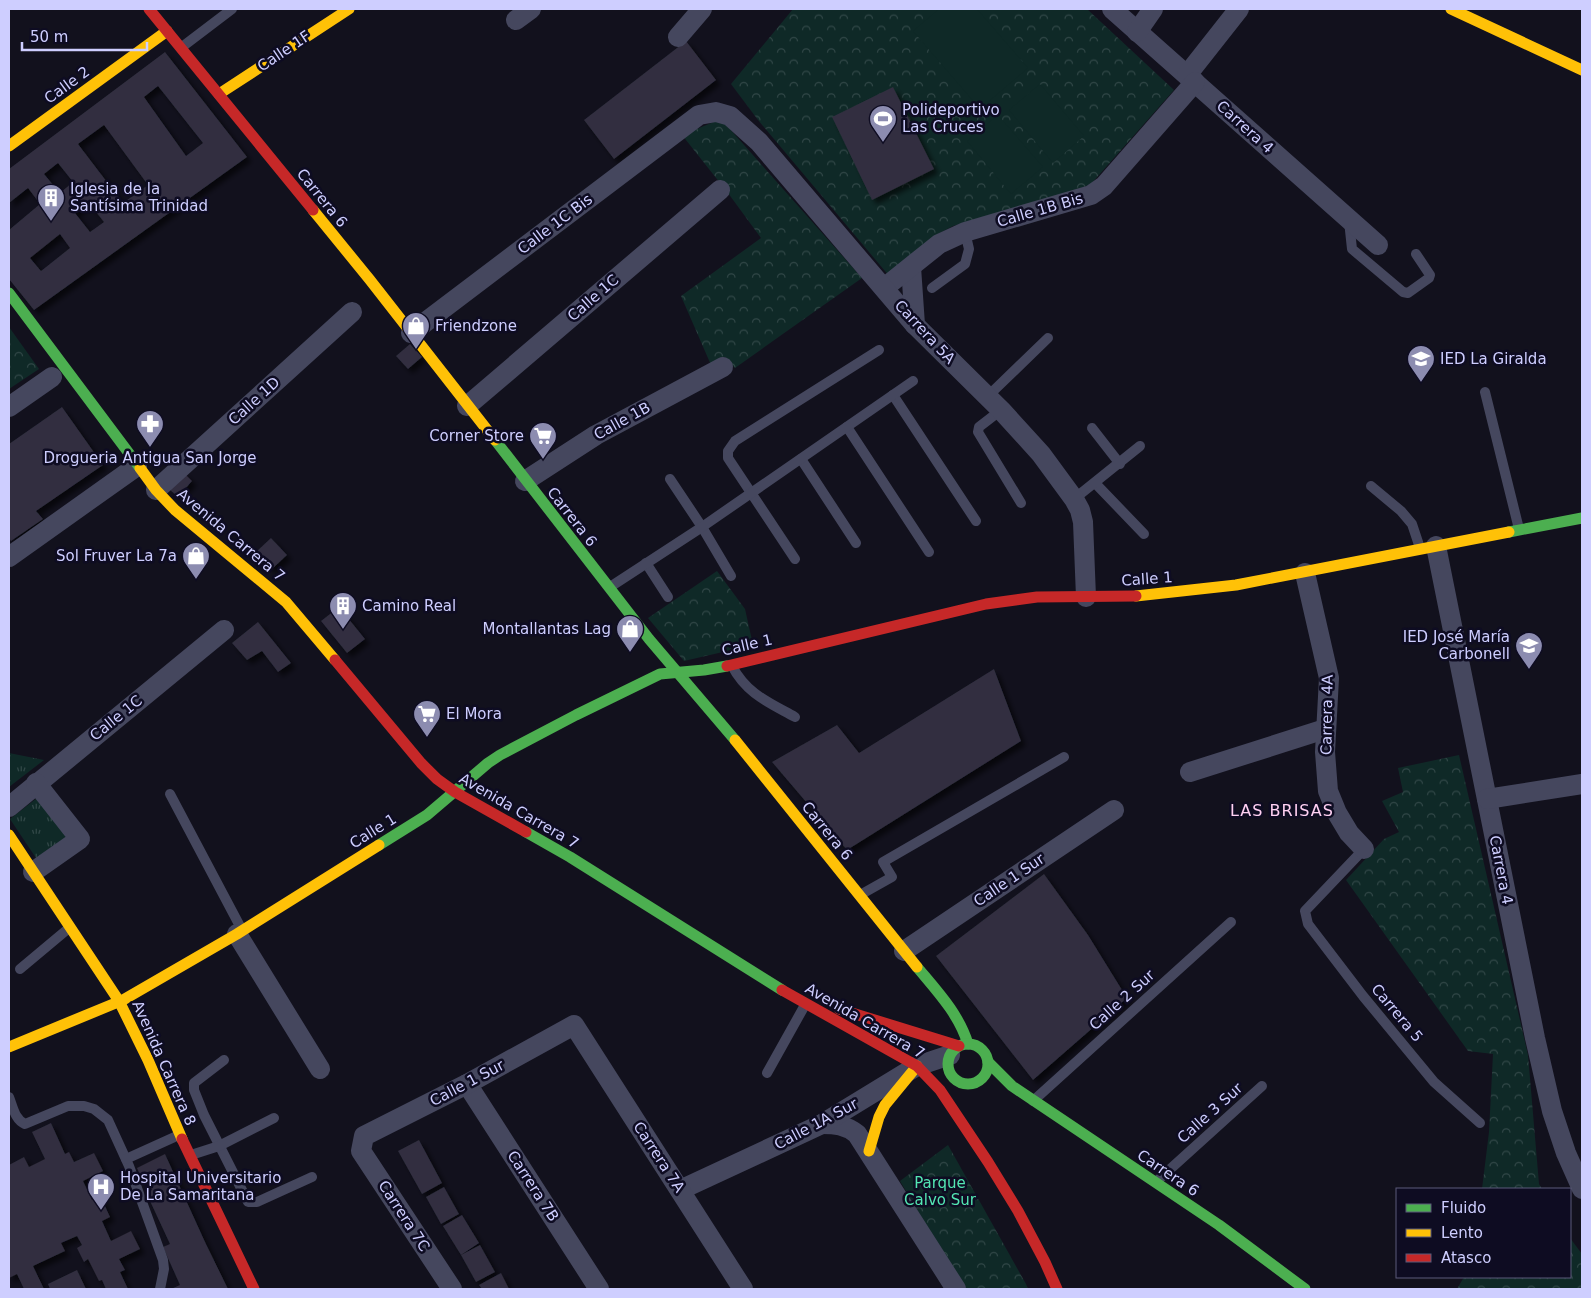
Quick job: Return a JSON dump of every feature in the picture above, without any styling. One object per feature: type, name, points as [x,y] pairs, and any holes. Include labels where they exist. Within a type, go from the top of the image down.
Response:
[{"type":"street","name":"Carrera 6","points":[[149,9],[370,280],[608,588],[726,729],[958,1018],[966,1034],[959,1048]]},
{"type":"street","name":"Calle 1F","points":[[219,94],[349,9]]},
{"type":"street","points":[[678,37],[702,9]]},
{"type":"street","name":"Carrera 4","points":[[1112,9],[1378,244]]},
{"type":"street","points":[[1136,32],[1153,9]]},
{"type":"street","name":"Calle 1B Bis","points":[[884,288],[939,244],[965,232],[1091,195],[1104,186],[1191,79],[1239,9]]},
{"type":"street","points":[[1450,9],[1580,65]]},
{"type":"street","name":"Calle 2","points":[[9,146],[167,31]]},
{"type":"street","name":"Carrera 5A","points":[[699,115],[716,112],[730,116],[759,142],[915,325],[994,404],[1040,454],[1074,499],[1080,510],[1083,522],[1086,596]]},
{"type":"street","name":"Calle 1C Bis","points":[[411,334],[699,115]]},
{"type":"street","name":"Calle 1C","points":[[467,406],[720,190]]},
{"type":"street","points":[[911,266],[915,325]]},
{"type":"street","name":"Avenida Carrera 7","points":[[9,293],[156,490],[175,510],[286,602],[421,763],[437,779],[456,792],[563,853],[788,994],[917,1066],[940,1090],[1006,1189],[1029,1229],[1057,1289]]},
{"type":"street","name":"Calle 1D","points":[[156,490],[352,312]]},
{"type":"street","points":[[52,377],[52,365],[57,357]]},
{"type":"street","name":"Calle 1B","points":[[525,481],[596,435],[723,367]]},
{"type":"street","points":[[52,377],[65,382],[76,382]]},
{"type":"street","points":[[9,407],[52,377]]},
{"type":"street","points":[[9,556],[137,466]]},
{"type":"street","name":"Calle 1","points":[[9,1047],[119,1001],[240,933],[406,828],[456,792],[488,763],[576,715],[660,674],[704,670],[731,665],[986,604],[1038,597],[1161,594],[1236,585],[1582,518]]},
{"type":"street","name":"Carrera 4","points":[[1428,548],[1487,800],[1535,1038],[1552,1111],[1566,1153],[1582,1189]]},
{"type":"street","name":"Carrera 4A","points":[[1304,573],[1329,678],[1325,730],[1328,791],[1337,813],[1349,832],[1364,850]]},
{"type":"street","name":"Calle 1C","points":[[9,807],[224,630]]},
{"type":"street","points":[[1190,772],[1325,730]]},
{"type":"street","points":[[33,872],[80,839],[36,783]]},
{"type":"street","points":[[1487,800],[1582,784]]},
{"type":"street","name":"Calle 1 Sur","points":[[904,951],[1114,810]]},
{"type":"street","name":"Avenida Carrera 8","points":[[9,835],[119,1001],[145,1053],[180,1135],[253,1289]]},
{"type":"street","points":[[240,933],[320,1068]]},
{"type":"street","points":[[788,994],[959,1048],[979,1047],[988,1062],[987,1068],[980,1080],[968,1084],[957,1081],[949,1072],[948,1061],[959,1048]]},
{"type":"street","name":"Calle 1 Sur","points":[[362,1142],[364,1136],[467,1084],[574,1025]]},
{"type":"street","name":"Carrera 7A","points":[[574,1025],[743,1289]]},
{"type":"street","name":"Calle 1A Sur","points":[[680,1190],[822,1124],[917,1066],[959,1048]]},
{"type":"street","name":"Carrera 6","points":[[988,1062],[1012,1086],[1241,1240],[1305,1289]]},
{"type":"street","points":[[869,1151],[876,1124],[885,1105],[917,1066]]},
{"type":"street","name":"Carrera 6","points":[[980,1080],[1012,1086]]},
{"type":"street","name":"Carrera 7B","points":[[467,1084],[599,1289]]},
{"type":"street","points":[[956,1114],[960,1097],[968,1084]]},
{"type":"street","points":[[822,1124],[833,1124],[850,1128],[857,1134],[956,1289]]},
{"type":"street","name":"Carrera 7C","points":[[362,1142],[361,1151],[452,1289]]},
{"type":"lane","points":[[181,48],[232,9]]},
{"type":"lane","points":[[1349,219],[1352,249],[1403,292],[1408,292],[1429,278],[1430,275],[1416,254]]},
{"type":"lane","points":[[932,288],[965,264],[969,249],[965,232]]},
{"type":"lane","points":[[1021,503],[978,432],[979,427],[994,404],[1048,338]]},
{"type":"lane","points":[[796,559],[728,458],[728,451],[735,441],[879,350]]},
{"type":"lane","points":[[608,588],[702,527],[913,381]]},
{"type":"lane","points":[[1485,392],[1519,530]]},
{"type":"lane","points":[[893,395],[976,521]]},
{"type":"lane","points":[[847,427],[929,552]]},
{"type":"lane","points":[[1092,428],[1120,464]]},
{"type":"lane","points":[[1074,499],[1120,464],[1140,446]]},
{"type":"lane","points":[[801,459],[856,543]]},
{"type":"lane","points":[[670,479],[702,527],[731,576]]},
{"type":"lane","points":[[1095,483],[1144,534]]},
{"type":"lane","points":[[1371,486],[1401,511],[1428,548]]},
{"type":"lane","points":[[646,563],[668,597]]},
{"type":"lane","points":[[731,665],[748,689],[766,702],[795,717]]},
{"type":"lane","points":[[860,895],[892,877],[883,862],[1064,756]]},
{"type":"lane","points":[[170,794],[240,933]]},
{"type":"lane","name":"Carrera 5","points":[[1364,850],[1305,911],[1308,924],[1369,1003],[1434,1082],[1480,1123]]},
{"type":"lane","name":"Calle 2 Sur","points":[[1033,1101],[1231,922]]},
{"type":"lane","points":[[20,968],[70,927]]},
{"type":"lane","points":[[767,1072],[806,1004]]},
{"type":"lane","points":[[224,1060],[194,1084],[194,1090],[219,1146],[248,1202],[257,1202],[312,1177]]},
{"type":"lane","name":"Calle 3 Sur","points":[[1156,1182],[1262,1086]]},
{"type":"lane","points":[[9,1097],[17,1118],[25,1124],[68,1106],[84,1106],[94,1109],[108,1120],[126,1159],[163,1260],[163,1281],[160,1289]]},
{"type":"lane","points":[[190,1156],[219,1146],[274,1118]]},
{"type":"lane","points":[[126,1159],[180,1135]]},
{"type":"green space","points":[[793,9],[1087,9],[1174,90],[1091,184],[1063,196],[953,226],[938,234],[890,277],[758,120],[731,84]]},
{"type":"green space","points":[[939,9],[977,9],[1028,68],[980,109],[913,31]]},
{"type":"green space","points":[[1040,84],[1084,136],[1053,163],[1009,110]]},
{"type":"green space","points":[[998,115],[1043,167],[1011,194],[967,141]]},
{"type":"green space","points":[[721,119],[862,278],[735,368],[725,357],[711,365],[681,296],[761,238],[682,135]]},
{"type":"green space","points":[[9,327],[39,369],[9,389]]},
{"type":"green space","points":[[717,571],[745,609],[753,645],[684,661],[648,618]]},
{"type":"green space","points":[[9,753],[44,760],[9,787]]},
{"type":"green space","points":[[1459,755],[1528,1055],[1539,1184],[1541,1188],[1482,1188],[1489,1132],[1493,1054],[1468,1051],[1346,880],[1384,839],[1399,832],[1382,801],[1403,792],[1398,768]]},
{"type":"green space","points":[[37,798],[67,837],[36,858],[10,819]]},
{"type":"green space","name":"Parque Calvo Sur","points":[[948,1145],[1028,1289],[964,1289],[900,1181]]},
{"type":"green space","points":[[1571,1239],[1582,1254],[1582,1289],[1457,1289],[1463,1278],[1571,1278]]},
{"type":"building","points":[[686,41],[716,80],[614,159],[584,120]]},
{"type":"building","points":[[165,52],[247,157],[34,310],[9,279],[9,230],[40,204],[28,188],[9,203],[9,169]],"holes":[[[158,86],[203,143],[186,156],[144,97]],[[104,125],[148,185],[123,203],[78,144]],[[58,163],[73,182],[60,193],[44,174]],[[88,202],[104,222],[90,232],[75,213]],[[60,234],[70,248],[41,271],[30,258]]]},
{"type":"building","name":"Polideportivo Las Cruces","points":[[893,87],[934,169],[872,200],[832,117]]},
{"type":"building","points":[[410,344],[422,357],[408,369],[396,356]]},
{"type":"building","points":[[62,407],[103,465],[36,511],[43,519],[11,541],[9,538],[9,444]]},
{"type":"building","points":[[184,473],[192,481],[178,497],[169,489]]},
{"type":"building","points":[[271,538],[287,555],[272,569],[256,552]]},
{"type":"building","name":"Camino Real","points":[[339,607],[365,639],[347,653],[321,621]]},
{"type":"building","points":[[258,622],[291,663],[278,672],[262,651],[247,660],[232,643]]},
{"type":"building","points":[[994,669],[1021,741],[847,850],[772,762],[837,725],[859,753]]},
{"type":"building","points":[[1044,874],[1088,935],[1127,998],[1033,1080],[936,956]]},
{"type":"building","points":[[51,1123],[65,1154],[69,1152],[74,1162],[94,1153],[103,1171],[83,1181],[92,1200],[100,1195],[110,1217],[102,1221],[111,1241],[131,1231],[140,1249],[119,1259],[125,1270],[120,1272],[128,1289],[106,1289],[102,1280],[99,1281],[88,1259],[84,1262],[77,1248],[82,1245],[77,1236],[61,1243],[65,1251],[33,1266],[44,1289],[24,1289],[17,1274],[9,1278],[9,1165],[24,1157],[29,1167],[45,1159],[32,1132]]},
{"type":"building","points":[[419,1140],[442,1183],[422,1194],[398,1151]]},
{"type":"building","points":[[165,1154],[228,1289],[171,1289],[180,1285],[163,1247],[170,1244],[150,1201],[152,1200],[148,1192],[152,1190],[147,1179],[143,1182],[137,1168]]},
{"type":"building","points":[[444,1187],[459,1214],[441,1224],[426,1197]]},
{"type":"building","points":[[462,1215],[479,1243],[461,1255],[443,1226]]},
{"type":"building","points":[[480,1245],[495,1272],[476,1282],[461,1255]]},
{"type":"building","points":[[77,1270],[86,1289],[50,1289],[48,1284]]},
{"type":"building","points":[[501,1273],[509,1289],[482,1289],[479,1285]]},
{"type":"traffic: fast","points":[[9,293],[140,468]]},
{"type":"traffic: fast","points":[[495,440],[649,639],[735,740]]},
{"type":"traffic: fast","points":[[1509,532],[1582,518]]},
{"type":"traffic: fast","points":[[379,845],[427,815],[500,755],[576,715],[660,674],[727,666]]},
{"type":"traffic: fast","points":[[526,832],[570,857],[782,990]]},
{"type":"traffic: fast","points":[[917,967],[953,1013],[968,1044]]},
{"type":"traffic: fast","points":[[968,1044],[979,1047],[985,1053],[988,1064],[985,1075],[979,1081],[968,1084],[957,1081],[951,1075],[948,1064],[951,1053],[957,1047],[968,1044]]},
{"type":"traffic: fast","points":[[988,1062],[1012,1086],[1219,1225],[1305,1289]]},
{"type":"traffic: slow","points":[[219,94],[349,9]]},
{"type":"traffic: slow","points":[[1451,9],[1582,70]]},
{"type":"traffic: slow","points":[[9,146],[167,31]]},
{"type":"traffic: slow","points":[[313,210],[495,440]]},
{"type":"traffic: slow","points":[[140,468],[156,490],[175,510],[286,602],[335,660]]},
{"type":"traffic: slow","points":[[1136,596],[1236,585],[1509,532]]},
{"type":"traffic: slow","points":[[735,740],[917,967]]},
{"type":"traffic: slow","points":[[9,835],[119,1001],[148,1060],[182,1139]]},
{"type":"traffic: slow","points":[[9,1047],[123,1000],[237,934],[379,845]]},
{"type":"traffic: slow","points":[[869,1151],[879,1117],[885,1105],[917,1066]]},
{"type":"traffic: jam","points":[[149,9],[313,210]]},
{"type":"traffic: jam","points":[[727,666],[986,604],[1037,597],[1136,596]]},
{"type":"traffic: jam","points":[[335,660],[421,763],[437,779],[455,792],[526,832]]},
{"type":"traffic: jam","points":[[782,990],[917,1066],[940,1090],[1018,1211],[1057,1289]]},
{"type":"traffic: jam","points":[[839,1009],[959,1046]]},
{"type":"traffic: jam","points":[[182,1139],[254,1289]]},
{"type":"place","name":"Polideportivo Las Cruces","points":[[883,143]]},
{"type":"place","name":"Iglesia de la Santísima Trinidad","points":[[51,222]]},
{"type":"place","name":"Friendzone","points":[[416,350]]},
{"type":"place","name":"IED La Giralda","points":[[1421,383]]},
{"type":"place","name":"Drogueria Antigua San Jorge","points":[[150,448]]},
{"type":"place","name":"Corner Store","points":[[543,460]]},
{"type":"place","name":"Sol Fruver La 7a","points":[[196,580]]},
{"type":"place","name":"Camino Real","points":[[343,630]]},
{"type":"place","name":"Montallantas Lag","points":[[630,653]]},
{"type":"place","name":"IED José María Carbonell","points":[[1529,670]]},
{"type":"place","name":"El Mora","points":[[427,738]]},
{"type":"place","name":"Hospital Universitario De La Samaritana","points":[[101,1211]]},
{"type":"district","name":"LAS BRISAS","points":[[1282,810]]}]
